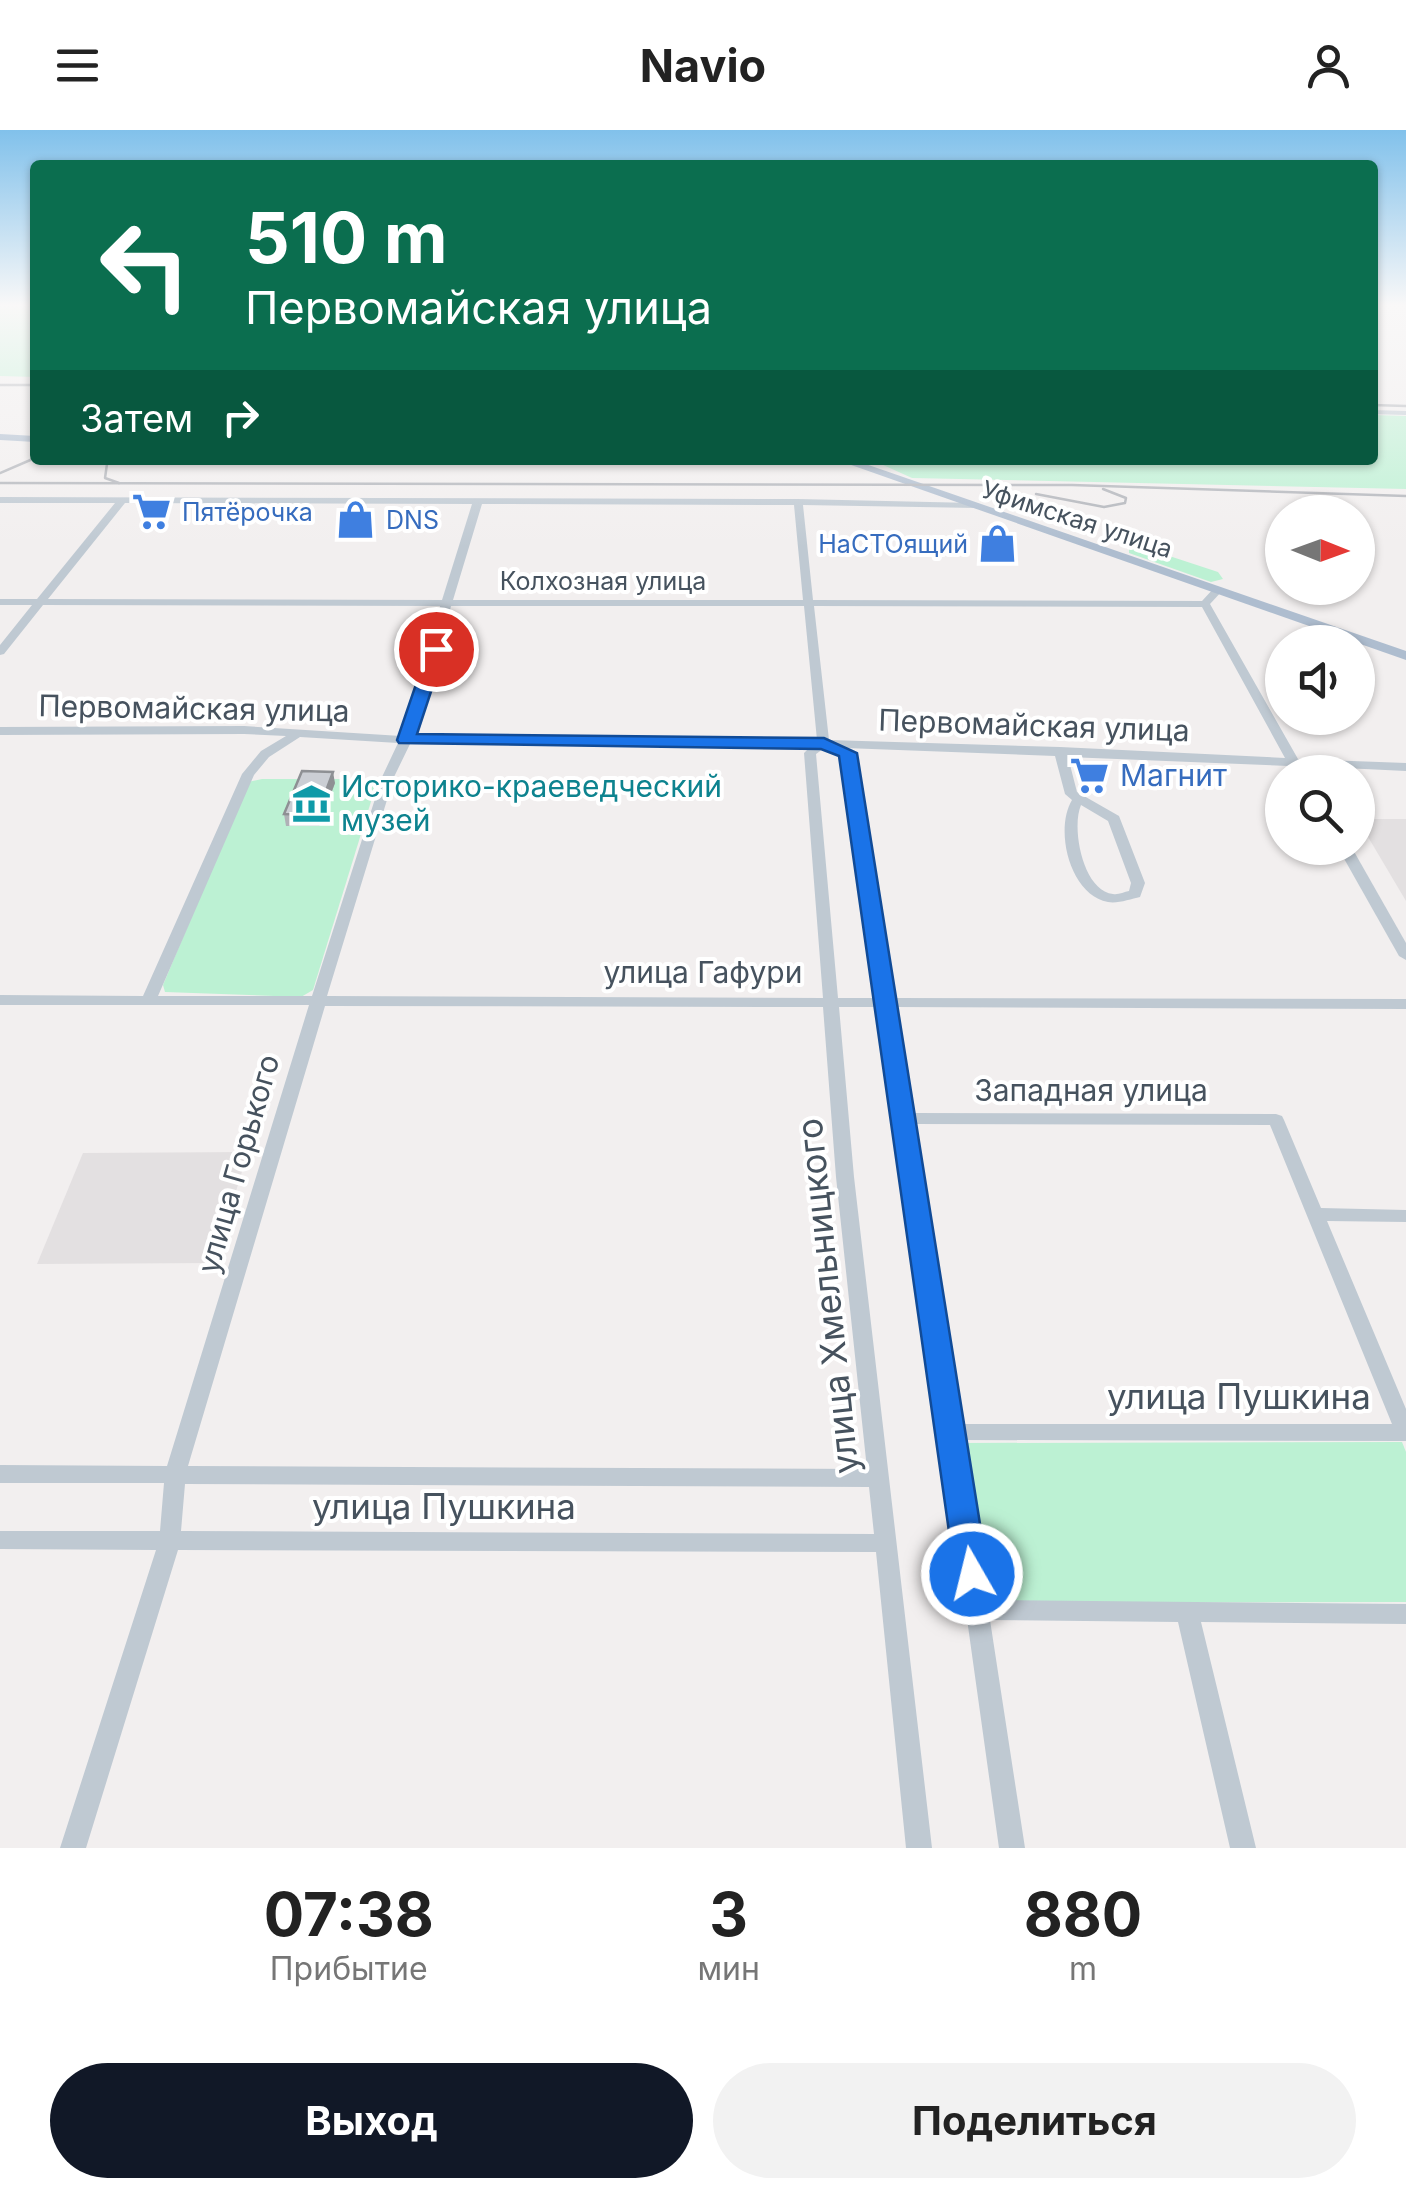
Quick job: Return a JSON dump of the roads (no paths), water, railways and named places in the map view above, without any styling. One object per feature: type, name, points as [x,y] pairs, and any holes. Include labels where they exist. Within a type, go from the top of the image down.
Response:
[{"type":"main road","points":[[0,438],[30,438]]},
{"type":"main road","points":[[857,465],[974,506]]},
{"type":"main road","name":"Уфимская улица","points":[[974,506],[1406,656]]},
{"type":"street","points":[[1378,412],[1406,412]]},
{"type":"street","name":"Уфимская улица","points":[[0,500],[974,506]]},
{"type":"street","points":[[0,652],[122,501]]},
{"type":"street","name":"улица Горького","points":[[73,1848],[170,1541],[176,1474],[318,1002],[388,777],[406,740],[436,649],[478,501]]},
{"type":"street","name":"улица Хмельницкого","points":[[798,502],[824,744],[810,753],[834,1000],[846,1177],[919,1848]]},
{"type":"street","points":[[1218,590],[1205,604],[1289,755]]},
{"type":"street","name":"Колхозная улица","points":[[0,602],[1205,604]]},
{"type":"street","name":"Первомайская улица","points":[[0,731],[244,730],[406,740],[824,744],[1060,752],[1265,765]]},
{"type":"street","points":[[150,1000],[248,774],[265,754],[298,734]]},
{"type":"street","points":[[824,744],[848,753],[1012,1848]]},
{"type":"street","points":[[1060,752],[1071,794],[1106,810],[1114,819],[1138,883],[1135,894],[1112,899],[1091,890],[1069,826],[1072,808],[1078,800]]},
{"type":"street","name":"Первомайская улица","points":[[1375,766],[1406,766]]},
{"type":"street","points":[[1354,865],[1406,956]]},
{"type":"street","name":"улица Гафури","points":[[0,1000],[1406,1004]]},
{"type":"street","name":"Западная улица","points":[[905,1118],[1276,1120],[1317,1214]]},
{"type":"street","points":[[1406,1216],[1317,1214],[1406,1433]]},
{"type":"street","name":"улица Пушкина","points":[[952,1432],[1406,1433]]},
{"type":"street","name":"улица Пушкина","points":[[0,1474],[880,1478]]},
{"type":"street","name":"улица Пушкина","points":[[0,1540],[887,1543]]},
{"type":"street","points":[[976,1610],[1406,1614]]},
{"type":"street","points":[[1188,1612],[1243,1848]]},
{"type":"tram line","points":[[0,473],[30,460]]},
{"type":"tram line","points":[[107,465],[105,478],[119,483]]},
{"type":"tram line","points":[[0,483],[1072,485],[1406,496]]},
{"type":"tram line","points":[[1036,494],[1104,507],[1125,503],[1126,498],[1103,489]]},
{"type":"railway","points":[[1378,405],[1406,406]]},
{"type":"place","name":"Пятёрочка","points":[[152,512]]},
{"type":"place","name":"DNS","points":[[356,520]]},
{"type":"place","name":"НаСТОящий","points":[[998,544]]},
{"type":"place","name":"Магнит","points":[[1090,776]]},
{"type":"place","name":"Историко-краеведческий музей","points":[[311,804]]}]
